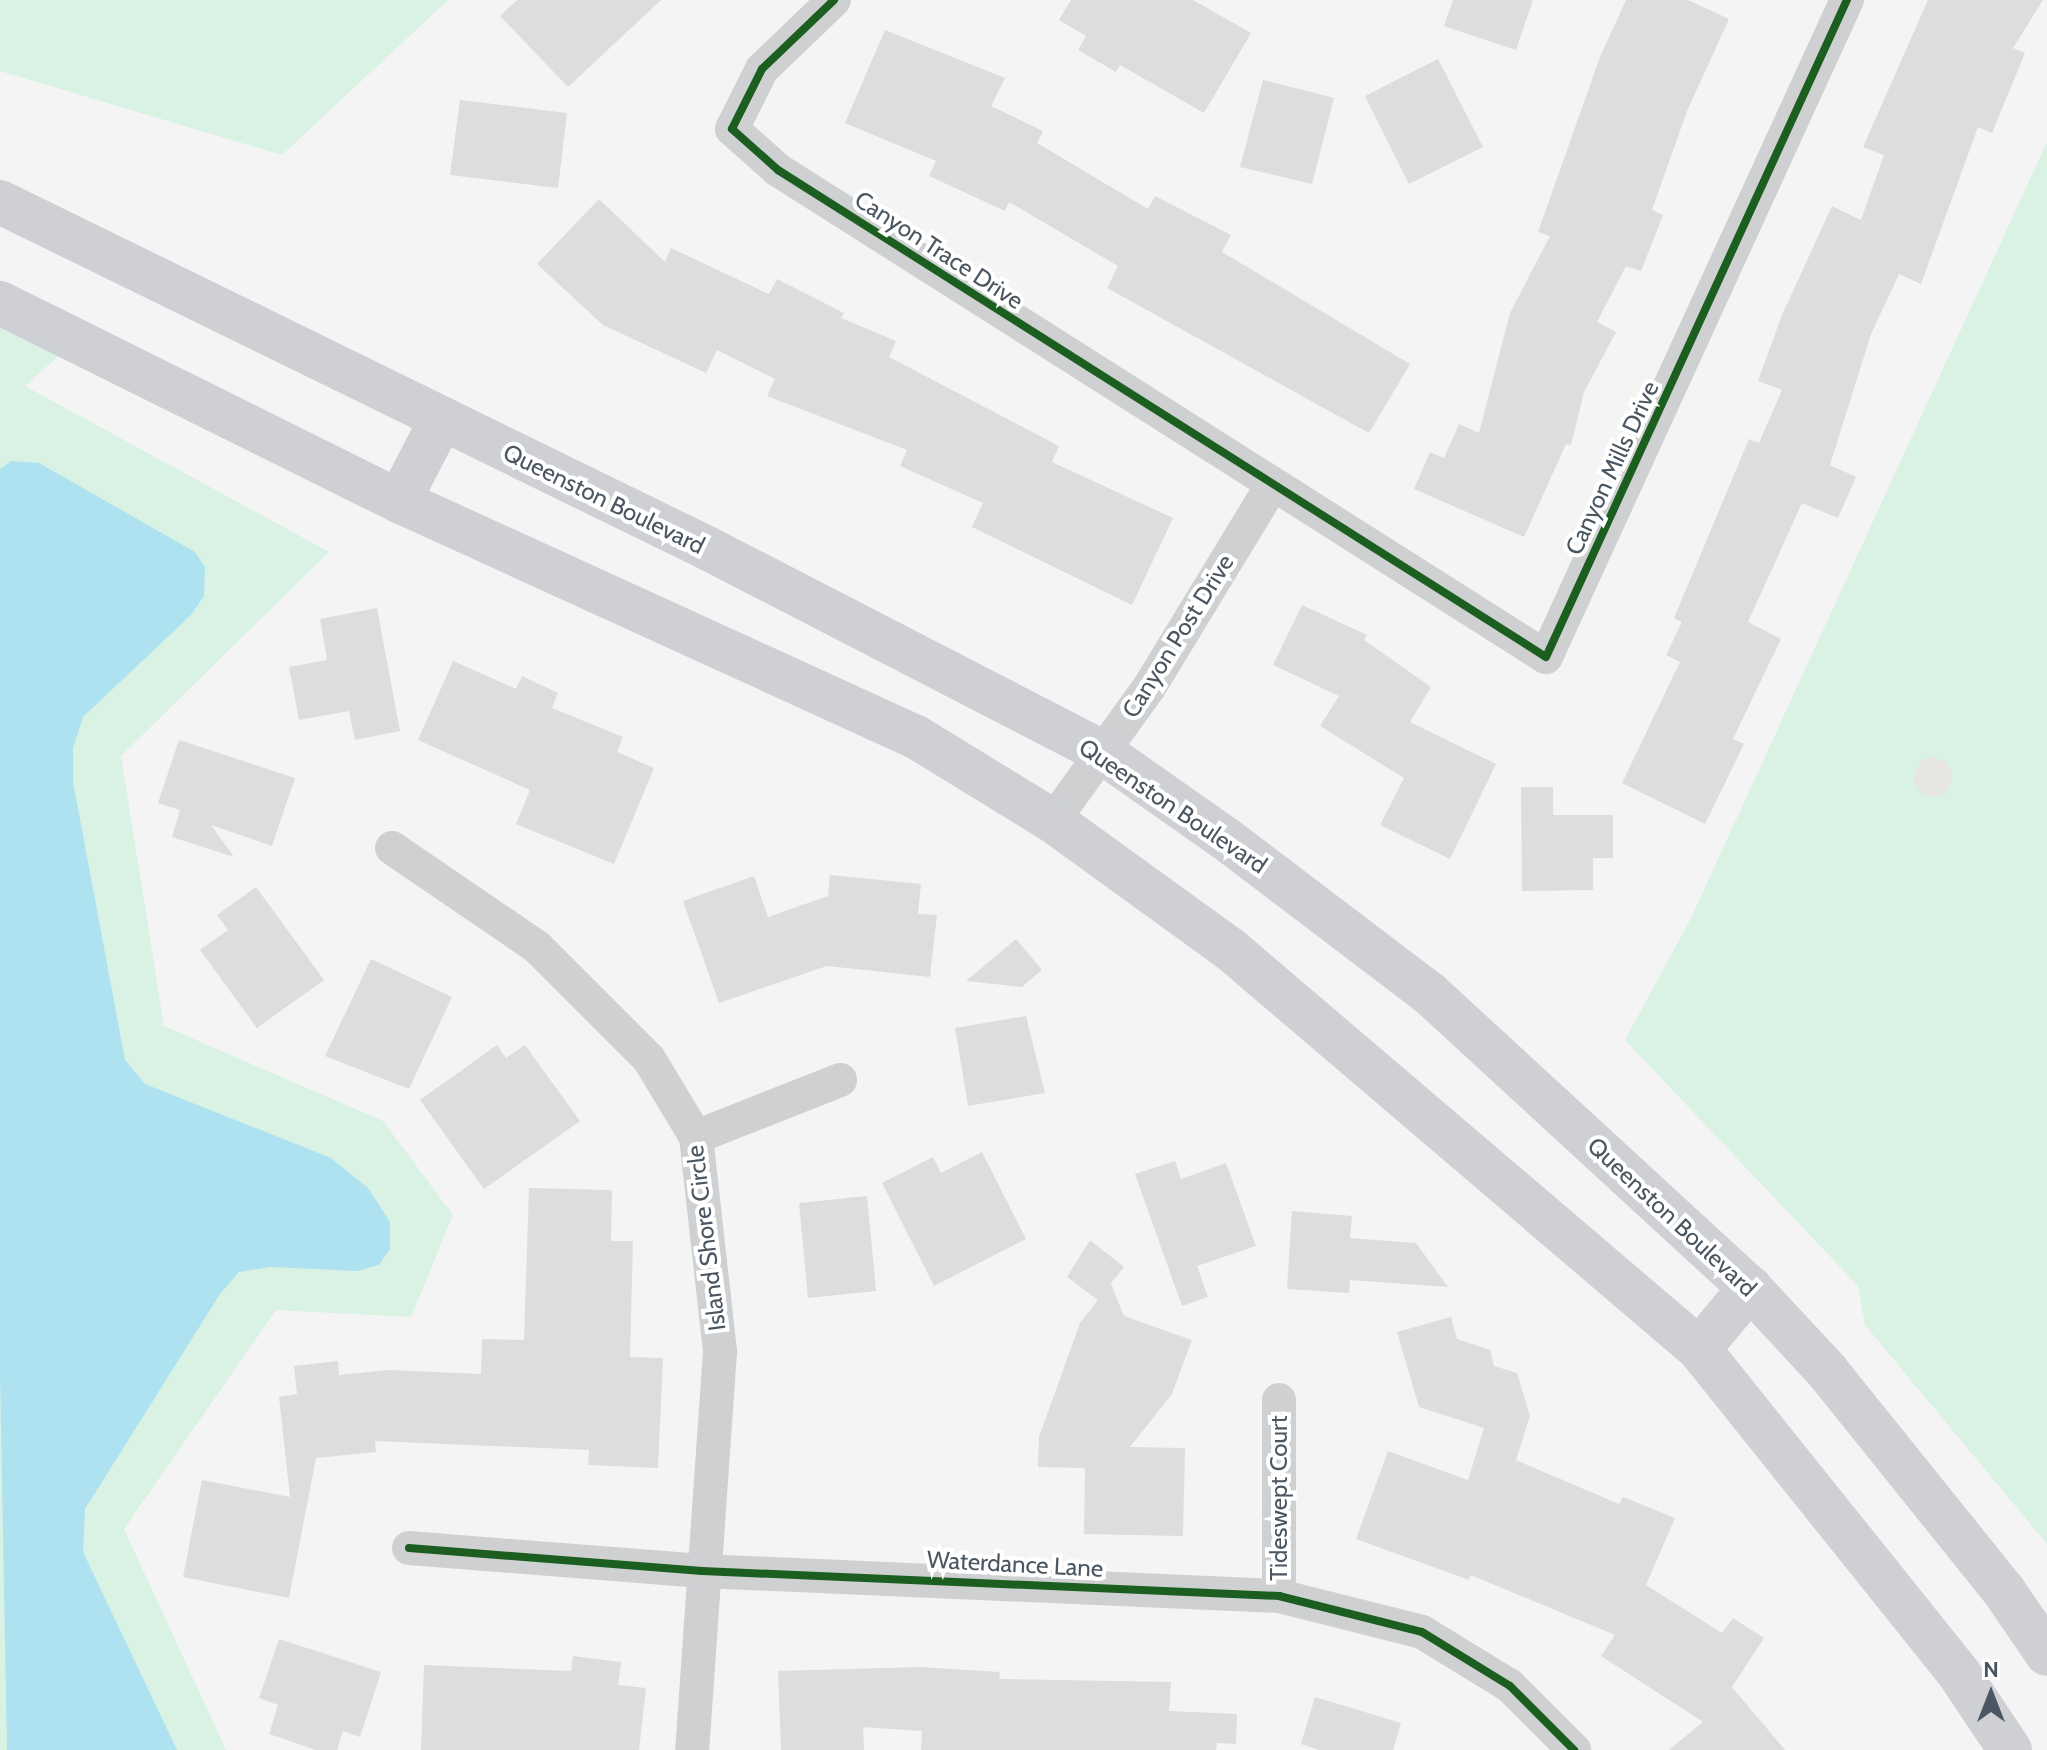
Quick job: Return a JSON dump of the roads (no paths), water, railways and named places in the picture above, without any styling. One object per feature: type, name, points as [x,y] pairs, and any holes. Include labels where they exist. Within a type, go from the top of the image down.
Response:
[{"type":"main road","name":"Queenston Boulevard","points":[[0,202],[709,549],[1102,752],[1429,993],[1750,1288],[1827,1371],[2004,1591],[2047,1654]]},
{"type":"main road","points":[[0,303],[399,501],[916,737],[1053,821],[1230,949],[1699,1349],[1960,1675],[2010,1750]]},
{"type":"main road","points":[[399,501],[441,420]]},
{"type":"main road","points":[[1699,1349],[1750,1288]]},
{"type":"street","name":"Canyon Trace Drive","points":[[834,0],[762,69],[732,129],[778,170],[1271,487]]},
{"type":"street","name":"Canyon Mills Drive","points":[[1271,487],[1546,657],[1847,0]]},
{"type":"street","name":"Canyon Post Drive","points":[[1053,821],[1150,686],[1271,487]]},
{"type":"street","name":"Island Shore Circle","points":[[392,848],[537,947],[649,1059],[696,1137],[720,1352],[702,1571],[692,1750]]},
{"type":"street","points":[[696,1137],[840,1080]]},
{"type":"street","name":"Tideswept Court","points":[[1279,1400],[1279,1596]]},
{"type":"street","name":"Waterdance Lane","points":[[409,1548],[702,1571],[1279,1596],[1422,1632],[1510,1686],[1574,1750]]},
{"type":"water","points":[[11,461],[39,463],[195,552],[205,567],[204,596],[191,615],[83,717],[73,748],[73,782],[125,1060],[145,1084],[331,1158],[368,1188],[390,1222],[390,1249],[379,1265],[358,1271],[270,1267],[239,1272],[220,1294],[85,1509],[83,1552],[177,1750],[7,1750],[0,1373],[0,469]]}]
